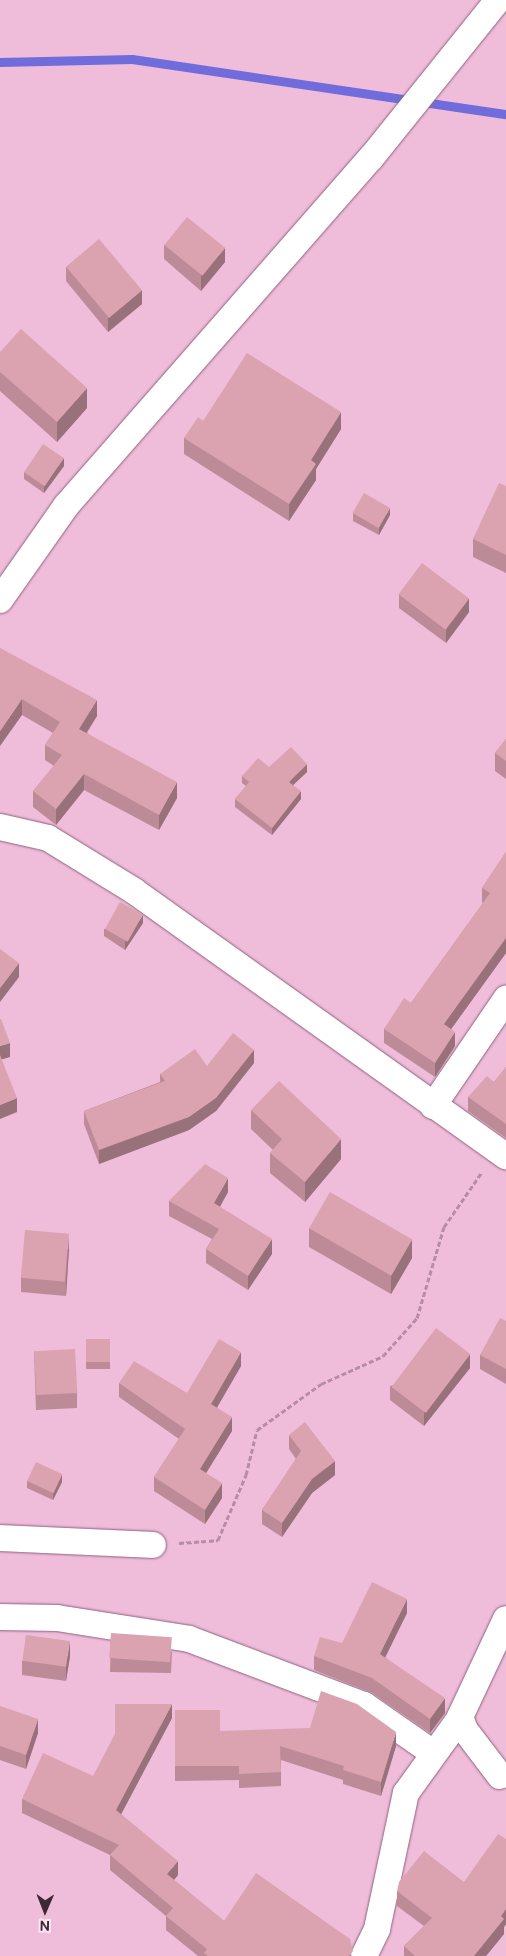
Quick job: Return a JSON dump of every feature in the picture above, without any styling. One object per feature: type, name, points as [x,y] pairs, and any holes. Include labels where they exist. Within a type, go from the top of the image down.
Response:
[{"type":"street","points":[[0,600],[66,506],[371,158],[498,0]]},
{"type":"street","points":[[0,827],[48,838],[134,891],[501,1154]]},
{"type":"street","points":[[433,1106],[506,999]]},
{"type":"street","points":[[0,1538],[153,1545]]},
{"type":"street","points":[[0,1617],[57,1618],[189,1639],[364,1705],[432,1753]]},
{"type":"street","points":[[364,1956],[377,1929],[406,1793],[432,1753],[460,1718],[506,1619]]},
{"type":"street","points":[[460,1718],[500,1776]]},
{"type":"path","points":[[153,1545],[218,1540],[246,1475],[257,1430],[321,1384],[383,1356],[417,1318],[444,1227],[501,1154]]},
{"type":"building","points":[[187,217],[225,248],[202,276],[164,245]]},
{"type":"building","points":[[99,239],[142,290],[109,318],[66,267]]},
{"type":"building","points":[[21,329],[87,388],[57,422],[0,372],[0,352]]},
{"type":"building","points":[[247,353],[341,412],[311,460],[316,464],[289,504],[184,438],[198,417],[203,421]]},
{"type":"building","points":[[43,444],[64,458],[45,486],[24,472]]},
{"type":"building","points":[[499,483],[506,486],[506,555],[473,539]]},
{"type":"building","points":[[364,493],[390,508],[378,528],[353,513]]},
{"type":"building","points":[[422,563],[469,599],[446,630],[399,594]]},
{"type":"building","points":[[0,648],[97,700],[79,729],[177,782],[159,815],[84,774],[56,809],[33,791],[62,755],[45,745],[60,722],[22,699],[0,731]]},
{"type":"building","points":[[506,739],[506,761],[495,753]]},
{"type":"building","points":[[291,747],[307,764],[289,782],[301,791],[272,828],[235,799],[249,782],[242,776],[258,758],[269,767]]},
{"type":"building","points":[[506,852],[506,938],[444,1024],[455,1032],[435,1063],[384,1029],[404,998],[411,1003],[490,893],[482,888]]},
{"type":"building","points":[[120,902],[143,915],[128,942],[105,929]]},
{"type":"building","points":[[0,949],[19,963],[0,988]]},
{"type":"building","points":[[0,1019],[10,1043],[0,1046]]},
{"type":"building","points":[[233,1033],[254,1050],[216,1098],[189,1117],[99,1150],[84,1111],[165,1081],[160,1074],[195,1049],[207,1066]]},
{"type":"building","points":[[0,1055],[17,1098],[0,1105]]},
{"type":"building","points":[[506,1067],[506,1124],[468,1097],[487,1076],[494,1082]]},
{"type":"building","points":[[279,1081],[341,1139],[305,1182],[270,1153],[282,1139],[251,1110]]},
{"type":"building","points":[[205,1164],[228,1178],[214,1203],[272,1239],[248,1276],[206,1249],[219,1229],[169,1201]]},
{"type":"building","points":[[330,1192],[412,1240],[391,1276],[309,1228]]},
{"type":"building","points":[[25,1230],[69,1234],[65,1282],[21,1278]]},
{"type":"building","points":[[500,1318],[506,1321],[506,1369],[480,1355]]},
{"type":"building","points":[[436,1328],[470,1354],[426,1413],[391,1387]]},
{"type":"building","points":[[86,1339],[110,1339],[110,1362],[86,1362]]},
{"type":"building","points":[[219,1339],[241,1352],[211,1404],[232,1417],[200,1469],[222,1483],[205,1510],[154,1477],[185,1429],[119,1383],[134,1361],[187,1393]]},
{"type":"building","points":[[75,1349],[77,1393],[36,1395],[34,1351]]},
{"type":"building","points":[[305,1422],[335,1461],[312,1479],[282,1523],[262,1510],[301,1451],[289,1435]]},
{"type":"building","points":[[36,1462],[62,1474],[53,1493],[27,1481]]},
{"type":"building","points":[[372,1582],[407,1599],[380,1654],[445,1698],[430,1719],[372,1678],[314,1656],[320,1637],[342,1643]]},
{"type":"building","points":[[111,1633],[172,1637],[170,1662],[109,1658]]},
{"type":"building","points":[[26,1635],[70,1641],[66,1667],[22,1661]]},
{"type":"building","points":[[321,1691],[357,1704],[396,1732],[381,1782],[343,1770],[344,1766],[280,1746],[281,1772],[239,1774],[239,1766],[175,1766],[175,1710],[220,1710],[220,1731],[310,1728]]},
{"type":"building","points":[[115,1704],[172,1704],[116,1810],[178,1861],[167,1874],[224,1921],[256,1873],[350,1939],[353,1951],[349,1956],[208,1956],[204,1953],[207,1949],[166,1916],[173,1908],[110,1855],[119,1845],[22,1799],[43,1753],[93,1776],[115,1734]]},
{"type":"building","points":[[0,1706],[38,1719],[26,1755],[0,1746]]},
{"type":"building","points":[[498,1834],[506,1839],[506,1909],[501,1916],[504,1919],[474,1956],[415,1956],[404,1946],[432,1918],[397,1891],[399,1882],[424,1851],[464,1882]]},
{"type":"waterway","points":[[0,62],[132,59],[506,114]]}]
